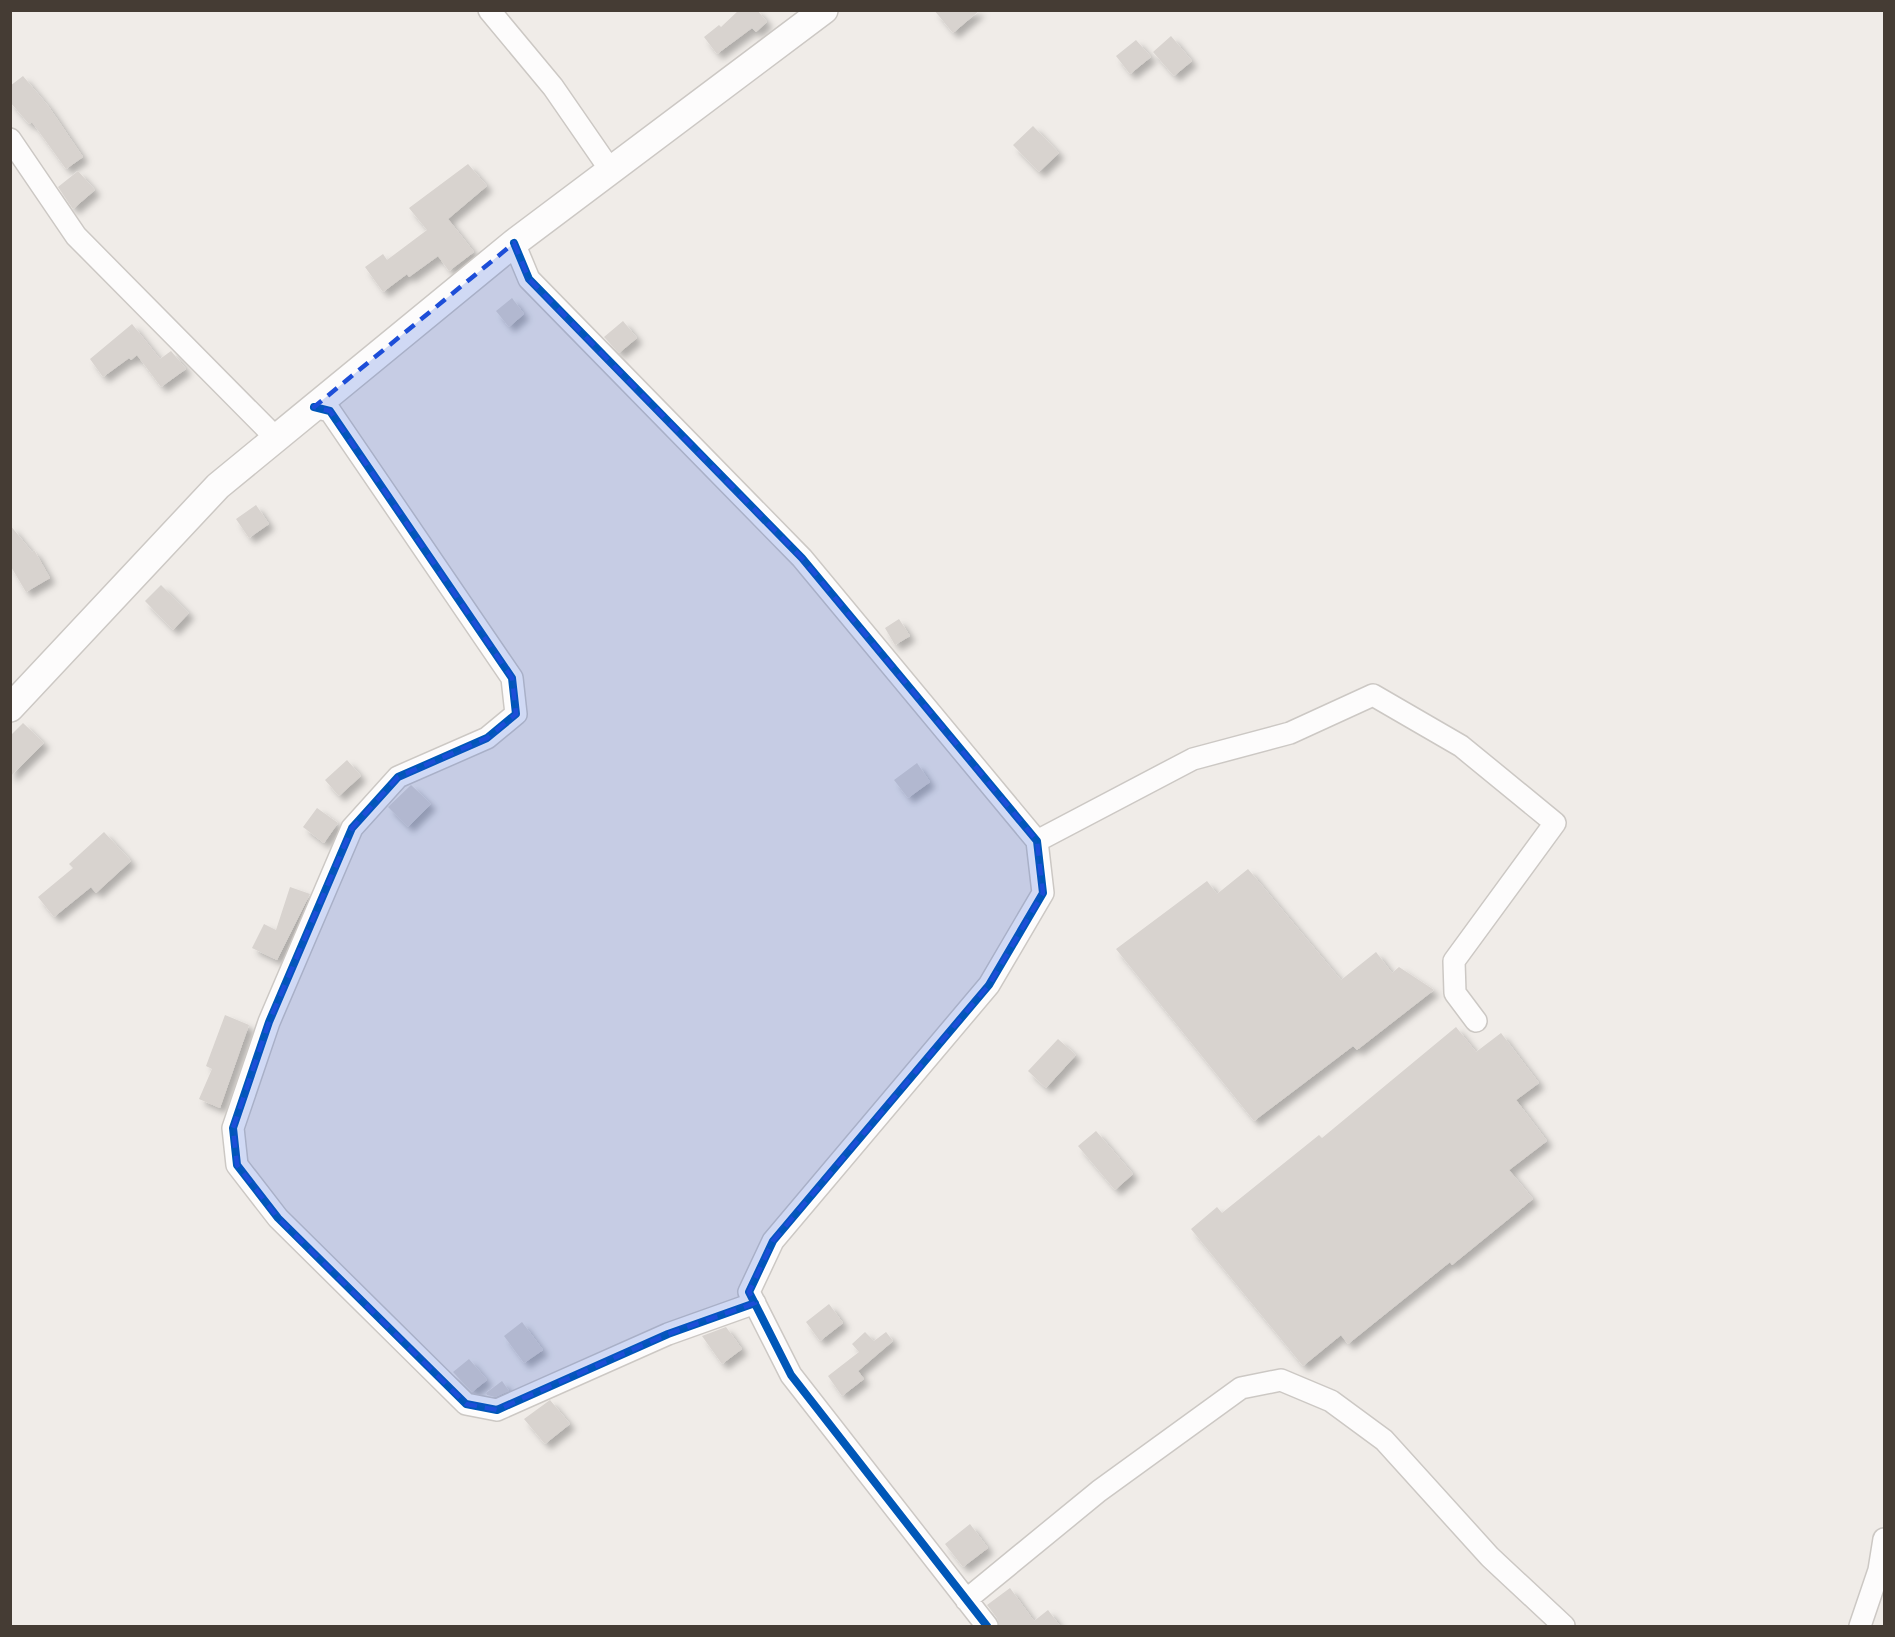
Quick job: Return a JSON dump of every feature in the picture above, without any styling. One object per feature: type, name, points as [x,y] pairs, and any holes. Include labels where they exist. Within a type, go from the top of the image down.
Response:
[{"type":"street","points":[[489,10],[553,87],[610,171]]},
{"type":"street","points":[[10,708],[218,486],[514,243],[824,10]]},
{"type":"street","points":[[10,139],[76,236],[276,438]]},
{"type":"street","points":[[514,243],[529,279],[802,558],[1037,841],[1043,893],[989,985],[773,1241],[749,1292],[791,1375],[987,1626]]},
{"type":"street","points":[[314,407],[330,411],[512,678],[516,714],[487,738],[398,777],[352,828],[269,1022],[233,1128],[237,1165],[278,1218],[466,1404],[497,1410],[668,1334],[755,1303]]},
{"type":"street","points":[[1037,841],[1193,759],[1290,733],[1373,696],[1461,746],[1556,823],[1454,961],[1455,993],[1476,1021]]},
{"type":"street","points":[[966,1599],[1099,1491],[1241,1388],[1281,1380],[1331,1401],[1384,1440],[1490,1557],[1564,1626]]},
{"type":"street","points":[[1860,1626],[1879,1570],[1884,1539]]},
{"type":"highlighted area","points":[[514,243],[529,279],[802,558],[1037,841],[1043,893],[989,985],[773,1241],[749,1292],[755,1303],[668,1334],[497,1410],[466,1404],[278,1218],[237,1165],[233,1128],[269,1022],[352,828],[398,777],[487,738],[516,714],[512,678],[330,411],[314,407]]},
{"type":"building","points":[[739,10],[757,10],[767,22],[756,32],[752,28],[717,54],[704,37],[719,25],[721,27]]},
{"type":"building","points":[[934,10],[980,10],[953,33]]},
{"type":"building","points":[[1171,36],[1192,61],[1174,76],[1153,52]]},
{"type":"building","points":[[1136,40],[1151,57],[1130,74],[1116,56]]},
{"type":"building","points":[[23,76],[49,107],[83,157],[66,169],[32,122],[29,124],[10,102],[10,86]]},
{"type":"building","points":[[1033,126],[1059,153],[1039,172],[1013,145]]},
{"type":"building","points":[[468,164],[487,186],[448,219],[474,252],[449,271],[438,256],[409,277],[407,274],[383,292],[365,267],[383,254],[387,260],[427,230],[409,208]]},
{"type":"building","points":[[78,171],[95,190],[73,209],[58,187]]},
{"type":"building","points":[[512,298],[524,314],[509,327],[496,311]]},
{"type":"building","points":[[623,321],[637,338],[619,353],[604,337]]},
{"type":"building","points":[[132,324],[160,359],[171,351],[186,369],[161,387],[137,355],[131,360],[129,358],[103,377],[90,359]]},
{"type":"building","points":[[256,505],[269,524],[249,538],[236,519]]},
{"type":"building","points":[[10,525],[32,552],[34,550],[50,578],[26,592],[10,565]]},
{"type":"building","points":[[161,585],[189,613],[173,630],[145,601]]},
{"type":"building","points":[[899,619],[910,636],[895,645],[885,628]]},
{"type":"building","points":[[23,723],[44,743],[10,777],[10,736]]},
{"type":"building","points":[[347,760],[361,776],[339,796],[325,780]]},
{"type":"building","points":[[917,763],[930,782],[908,798],[894,780]]},
{"type":"building","points":[[411,785],[431,804],[408,827],[388,807]]},
{"type":"building","points":[[317,808],[338,823],[324,843],[303,827]]},
{"type":"building","points":[[104,832],[131,861],[96,893],[91,887],[54,917],[38,897],[73,868],[69,864]]},
{"type":"building","points":[[1248,869],[1341,980],[1376,952],[1392,973],[1399,967],[1434,990],[1357,1050],[1353,1046],[1254,1121],[1116,949],[1207,881],[1217,894]]},
{"type":"building","points":[[290,887],[310,894],[277,960],[252,948],[264,924],[276,930]]},
{"type":"building","points":[[225,1015],[249,1025],[220,1108],[199,1099],[212,1069],[206,1066]]},
{"type":"building","points":[[1456,1027],[1476,1052],[1501,1033],[1539,1083],[1516,1100],[1547,1141],[1509,1170],[1533,1199],[1452,1265],[1450,1262],[1348,1344],[1341,1335],[1303,1366],[1191,1229],[1217,1207],[1222,1213],[1319,1135],[1322,1138]]},
{"type":"building","points":[[1058,1039],[1076,1055],[1046,1088],[1028,1071]]},
{"type":"building","points":[[1096,1131],[1133,1174],[1115,1190],[1078,1146]]},
{"type":"building","points":[[829,1304],[843,1323],[820,1341],[806,1322]]},
{"type":"building","points":[[522,1322],[543,1350],[524,1363],[504,1336]]},
{"type":"building","points":[[726,1327],[742,1349],[722,1364],[702,1336]]},
{"type":"building","points":[[865,1332],[874,1341],[886,1332],[893,1341],[858,1371],[864,1379],[842,1396],[828,1376],[859,1352],[852,1344]]},
{"type":"building","points":[[469,1359],[487,1380],[472,1392],[453,1372]]},
{"type":"building","points":[[502,1381],[509,1391],[495,1397],[487,1395],[486,1393]]},
{"type":"building","points":[[550,1400],[570,1424],[545,1444],[524,1419]]},
{"type":"building","points":[[970,1524],[988,1548],[963,1567],[945,1544]]},
{"type":"building","points":[[1010,1588],[1034,1621],[1048,1610],[1060,1626],[999,1626],[997,1618],[987,1605]]},
{"type":"cycle path","points":[[514,243],[529,279],[802,558],[1037,841],[1043,893],[989,985],[773,1241],[749,1292],[791,1375],[987,1626]]},
{"type":"cycle path","points":[[314,407],[330,411],[512,678],[516,714],[487,738],[398,777],[352,828],[269,1022],[233,1128],[237,1165],[278,1218],[466,1404],[497,1410],[668,1334],[755,1303]]}]
